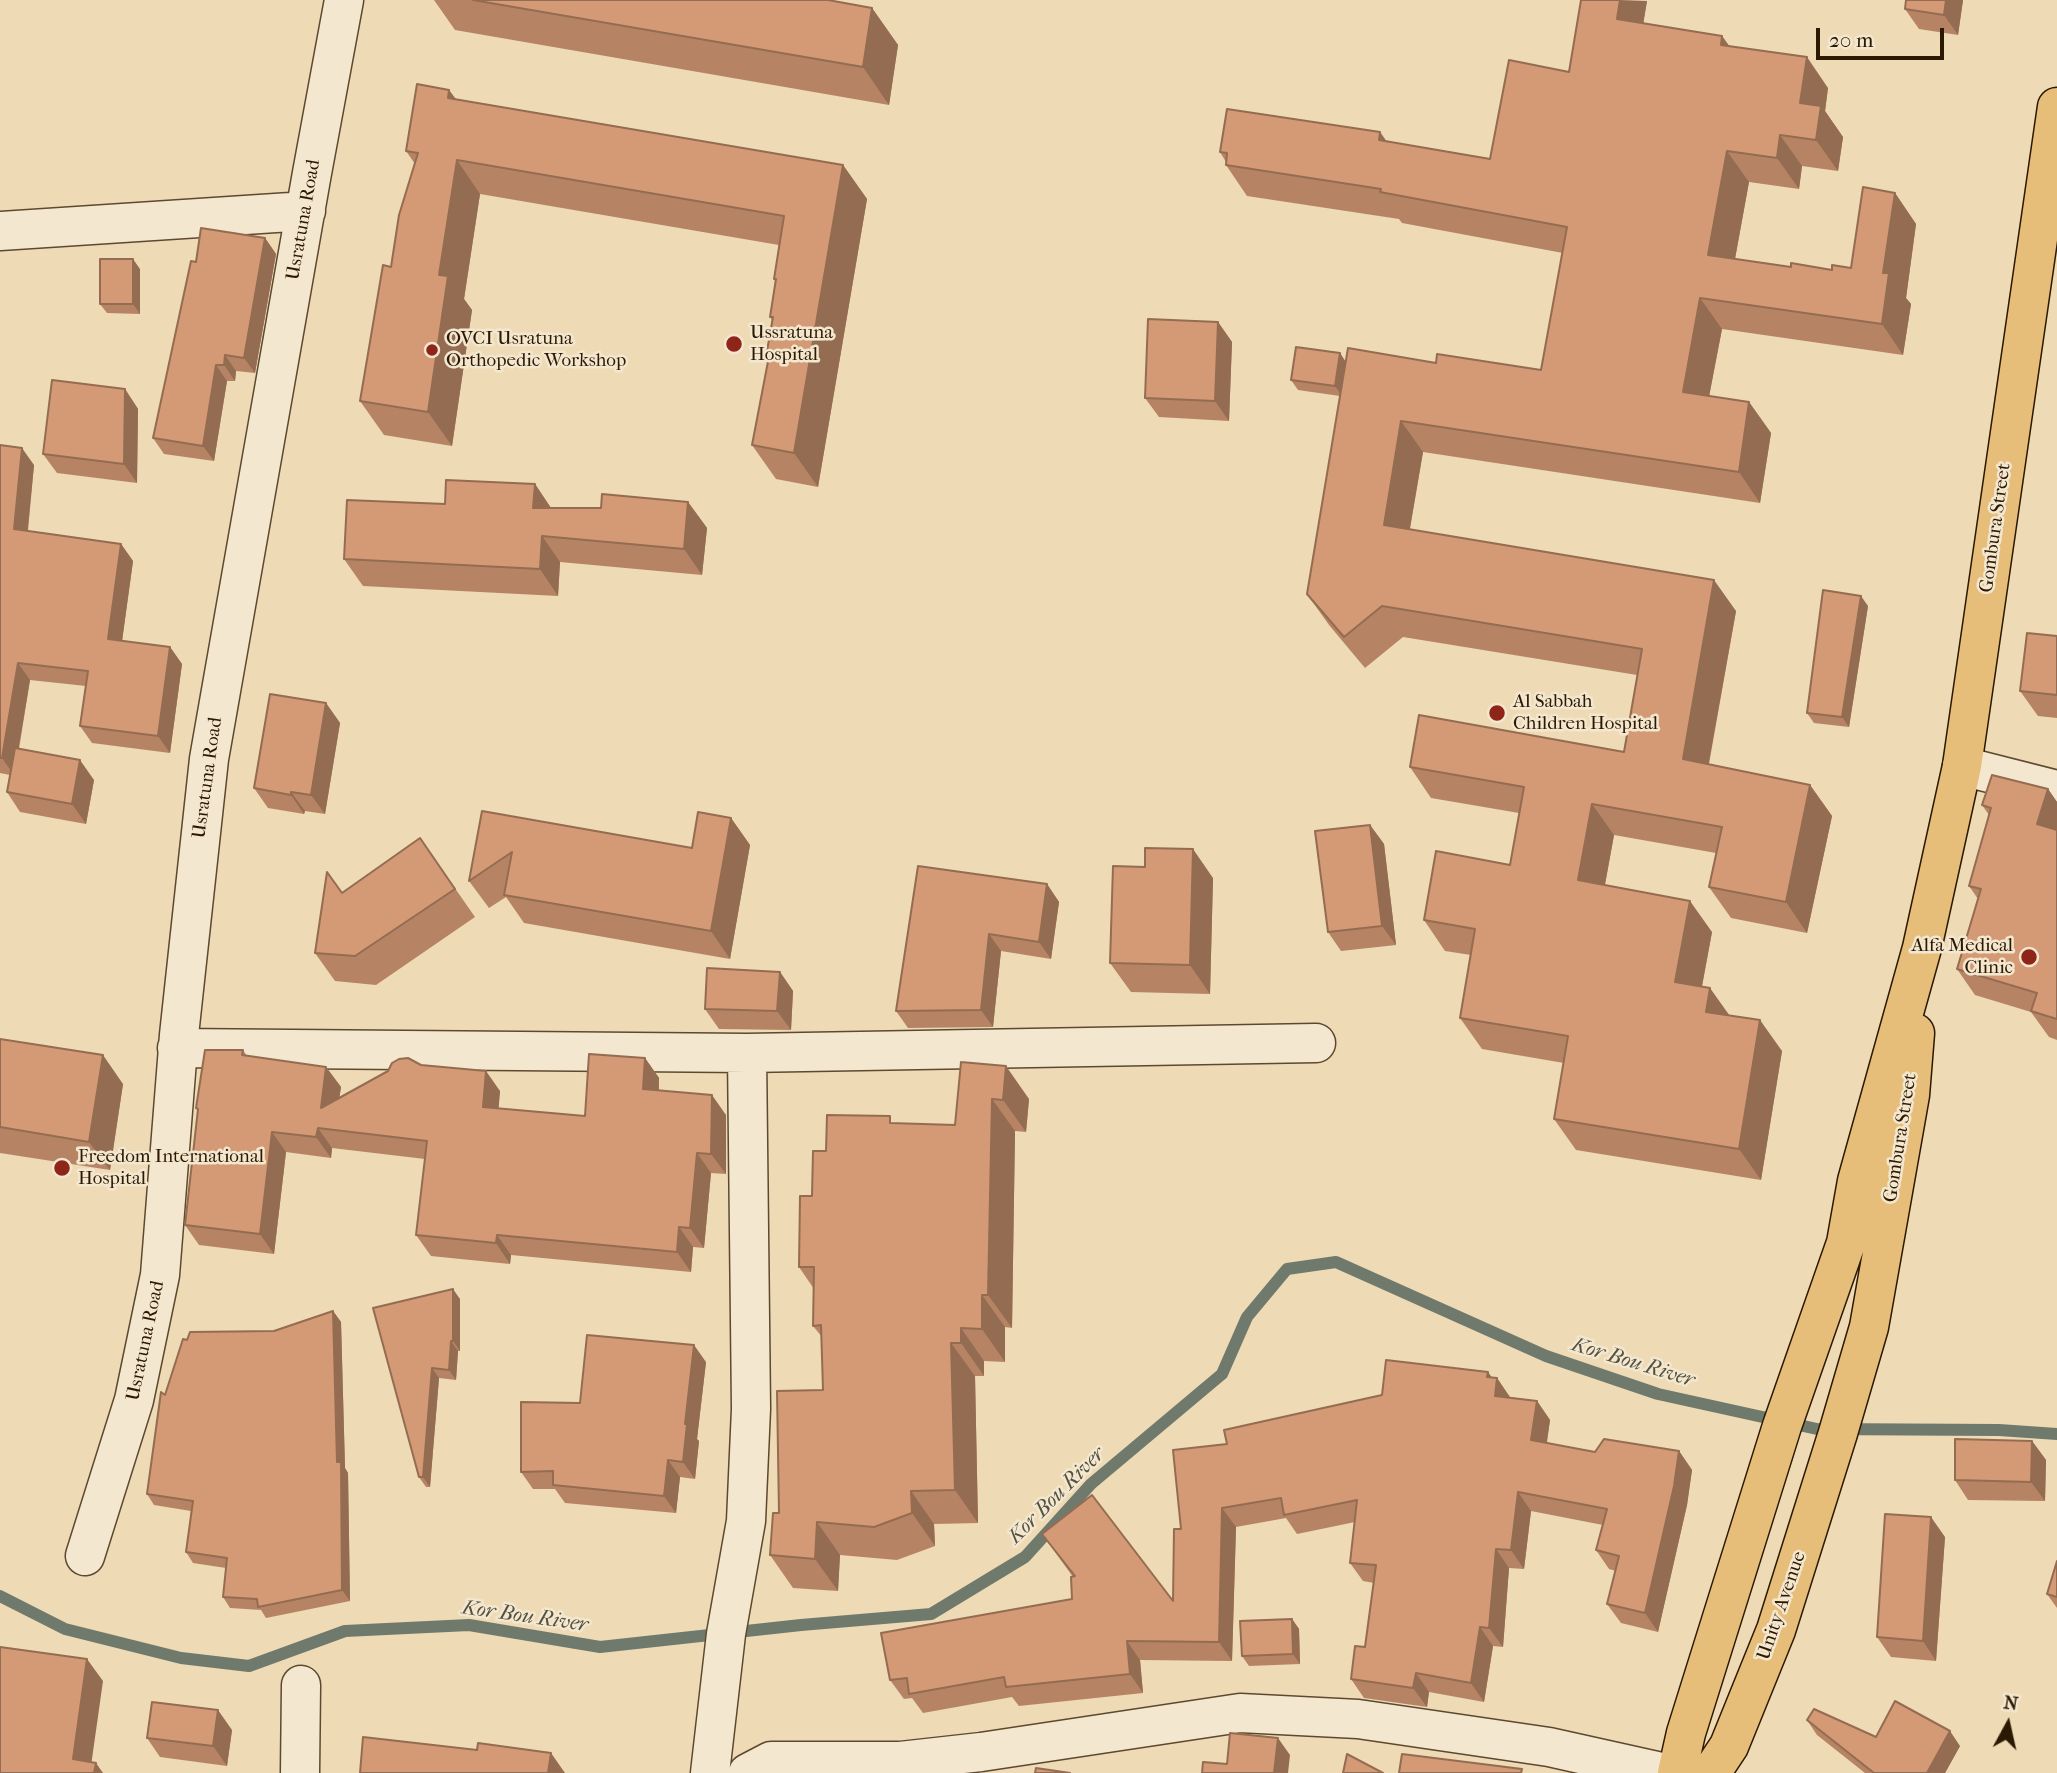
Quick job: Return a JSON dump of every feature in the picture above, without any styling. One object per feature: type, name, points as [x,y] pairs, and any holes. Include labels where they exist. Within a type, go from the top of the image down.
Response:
[{"type":"main road","name":"Gombura Street","points":[[1677,1773],[1686,1733],[1782,1426],[1846,1243],[1857,1181],[1922,947],[1962,766],[2057,107]]},
{"type":"main road","name":"Gombura Street","points":[[1838,1433],[1869,1327],[1910,1095],[1922,947]]},
{"type":"main road","name":"Unity Avenue","points":[[1711,1773],[1729,1746],[1776,1630],[1838,1433]]},
{"type":"street","name":"Usratuna Road","points":[[85,1556],[134,1400],[160,1275],[177,1048],[209,759],[344,0]]},
{"type":"street","points":[[0,231],[306,211]]},
{"type":"street","points":[[1962,766],[2057,790]]},
{"type":"street","points":[[177,1048],[747,1054],[1316,1043]]},
{"type":"street","points":[[710,1773],[726,1634],[746,1521],[751,1409],[747,1054]]},
{"type":"street","points":[[300,1773],[301,1685]]},
{"type":"street","points":[[748,1773],[771,1761],[900,1760],[981,1752],[1240,1713],[1358,1719],[1549,1747],[1666,1773]]},
{"type":"building","points":[[473,0],[828,0],[872,8],[863,67]]},
{"type":"building","points":[[1581,0],[1620,0],[1617,19],[1722,36],[1721,45],[1807,57],[1800,103],[1821,106],[1816,140],[1780,135],[1777,158],[1727,151],[1708,255],[1791,267],[1791,263],[1832,270],[1832,265],[1851,268],[1863,187],[1895,193],[1883,273],[1889,273],[1882,324],[1700,298],[1683,392],[1749,402],[1739,472],[1401,421],[1384,525],[1714,580],[1683,759],[1810,785],[1786,902],[1709,887],[1722,827],[1592,804],[1578,880],[1690,901],[1675,982],[1710,988],[1706,1012],[1760,1020],[1739,1149],[1554,1119],[1568,1036],[1460,1018],[1475,929],[1424,920],[1436,851],[1510,865],[1524,787],[1410,767],[1419,715],[1624,752],[1642,649],[1382,606],[1344,637],[1307,594],[1348,348],[1436,363],[1437,354],[1541,370],[1567,227],[1380,192],[1381,189],[1226,165],[1227,153],[1220,152],[1227,109],[1380,132],[1379,140],[1490,159],[1509,60],[1569,72]]},
{"type":"building","points":[[1906,0],[1946,0],[1944,15],[1905,9]]},
{"type":"building","points":[[417,84],[449,90],[448,98],[843,165],[794,453],[752,445],[770,351],[767,351],[773,317],[770,317],[784,216],[457,160],[439,275],[448,276],[428,412],[360,401],[383,265],[391,267],[399,215],[418,153],[406,151]]},
{"type":"building","points":[[201,228],[265,238],[244,358],[225,355],[224,365],[216,365],[203,446],[153,438],[191,261],[196,262]]},
{"type":"building","points":[[100,259],[133,259],[133,304],[100,304]]},
{"type":"building","points":[[1148,319],[1218,322],[1215,401],[1145,398]]},
{"type":"building","points":[[1296,347],[1340,353],[1335,386],[1291,380]]},
{"type":"building","points":[[52,380],[125,389],[124,464],[43,454]]},
{"type":"building","points":[[0,445],[22,448],[14,529],[121,544],[108,639],[170,647],[158,736],[80,726],[88,671],[18,663],[0,758]]},
{"type":"building","points":[[446,480],[535,484],[533,508],[601,508],[602,494],[688,502],[684,549],[542,536],[540,569],[344,559],[347,500],[445,504]]},
{"type":"building","points":[[1823,590],[1861,596],[1842,717],[1807,713]]},
{"type":"building","points":[[2027,633],[2057,636],[2057,695],[2020,691]]},
{"type":"building","points":[[270,694],[326,703],[311,795],[291,792],[291,795],[254,788]]},
{"type":"building","points":[[15,748],[80,760],[72,804],[7,792]]},
{"type":"building","points":[[1992,775],[2048,789],[2037,824],[2057,830],[2057,1019],[2031,1011],[2037,993],[1957,969],[1981,889],[1969,886],[1991,808],[1982,805]]},
{"type":"building","points":[[482,811],[692,848],[698,812],[731,818],[711,931],[504,895],[512,852],[469,881]]},
{"type":"building","points":[[1370,825],[1382,926],[1328,932],[1315,831]]},
{"type":"building","points":[[420,838],[455,889],[355,956],[315,953],[327,872],[342,893]]},
{"type":"building","points":[[1145,848],[1193,849],[1190,965],[1110,963],[1113,866],[1145,867]]},
{"type":"building","points":[[918,866],[1047,884],[1039,942],[989,934],[981,1010],[896,1011]]},
{"type":"building","points":[[707,968],[780,972],[777,1011],[705,1009]]},
{"type":"building","points":[[0,1039],[103,1055],[89,1142],[0,1127]]},
{"type":"building","points":[[205,1050],[243,1050],[242,1055],[326,1067],[321,1108],[388,1071],[392,1063],[408,1058],[421,1065],[486,1071],[483,1107],[585,1116],[589,1054],[645,1058],[643,1089],[712,1095],[711,1154],[697,1153],[690,1228],[679,1227],[677,1252],[497,1235],[496,1243],[416,1235],[427,1141],[318,1128],[316,1137],[272,1132],[260,1234],[185,1225],[196,1108]]},
{"type":"building","points":[[961,1062],[1006,1066],[1003,1100],[992,1099],[988,1295],[982,1295],[982,1329],[961,1328],[961,1343],[951,1343],[955,1490],[911,1491],[912,1513],[874,1527],[817,1522],[815,1559],[770,1555],[773,1513],[779,1513],[777,1391],[823,1390],[821,1325],[813,1326],[814,1267],[799,1267],[800,1196],[812,1196],[813,1151],[826,1151],[827,1115],[890,1116],[890,1123],[955,1125]]},
{"type":"building","points":[[453,1289],[453,1341],[449,1370],[432,1368],[423,1477],[419,1477],[373,1308]]},
{"type":"building","points":[[333,1311],[337,1462],[341,1462],[342,1590],[258,1607],[257,1599],[223,1597],[227,1558],[186,1552],[193,1501],[147,1494],[161,1392],[165,1395],[183,1339],[187,1340],[190,1332],[274,1331]]},
{"type":"building","points":[[587,1335],[694,1345],[683,1462],[668,1460],[664,1496],[553,1485],[553,1471],[521,1472],[521,1402],[580,1403]]},
{"type":"building","points":[[1386,1360],[1488,1372],[1487,1377],[1497,1378],[1495,1396],[1537,1401],[1531,1440],[1595,1452],[1604,1439],[1679,1451],[1674,1486],[1645,1613],[1607,1604],[1619,1556],[1596,1550],[1607,1509],[1518,1492],[1511,1550],[1496,1549],[1489,1628],[1480,1627],[1471,1683],[1416,1673],[1413,1688],[1351,1679],[1355,1646],[1365,1647],[1376,1565],[1350,1563],[1357,1500],[1284,1515],[1281,1498],[1222,1508],[1219,1642],[1127,1641],[1130,1674],[1006,1687],[1004,1677],[909,1694],[907,1678],[890,1680],[881,1633],[1072,1599],[1071,1577],[1075,1576],[1042,1534],[1092,1495],[1173,1601],[1174,1529],[1181,1529],[1173,1450],[1227,1444],[1224,1430],[1382,1395]]},
{"type":"building","points":[[1955,1439],[2032,1441],[2031,1482],[1955,1480]]},
{"type":"building","points":[[1885,1514],[1931,1517],[1923,1641],[1877,1637]]},
{"type":"building","points":[[2057,1561],[2057,1597],[2047,1594]]},
{"type":"building","points":[[1292,1619],[1293,1654],[1242,1656],[1240,1621]]},
{"type":"building","points":[[0,1647],[87,1659],[73,1759],[96,1763],[94,1773],[0,1773]]},
{"type":"building","points":[[1895,1701],[1950,1731],[1927,1773],[1874,1773],[1807,1720],[1814,1709],[1876,1737]]},
{"type":"building","points":[[152,1702],[218,1710],[213,1746],[147,1738]]},
{"type":"building","points":[[1230,1733],[1278,1738],[1274,1773],[1202,1773],[1203,1762],[1227,1764]]},
{"type":"building","points":[[363,1737],[477,1750],[478,1743],[551,1753],[548,1773],[360,1773]]},
{"type":"building","points":[[1347,1754],[1383,1773],[1343,1773]]},
{"type":"building","points":[[1402,1754],[1522,1769],[1521,1773],[1399,1773]]},
{"type":"building","points":[[1036,1768],[1070,1773],[1035,1773]]},
{"type":"waterway","name":"Kor Bou River","points":[[0,1596],[65,1629],[181,1658],[249,1666],[345,1631],[469,1625],[600,1647],[931,1614],[1025,1557],[1091,1484],[1222,1374],[1247,1317],[1287,1269],[1336,1262],[1546,1356],[1658,1394],[1817,1429],[1999,1430],[2057,1434]]},
{"type":"place","name":"Ussratuna Hospital","points":[[734,344]]},
{"type":"place","name":"OVCI Usratuna Orthopedic Workshop","points":[[432,350]]},
{"type":"place","name":"Al Sabbah Children Hospital","points":[[1497,713]]},
{"type":"place","name":"Alfa Medical Clinic","points":[[2029,957]]},
{"type":"place","name":"Freedom International Hospital","points":[[62,1168]]}]
